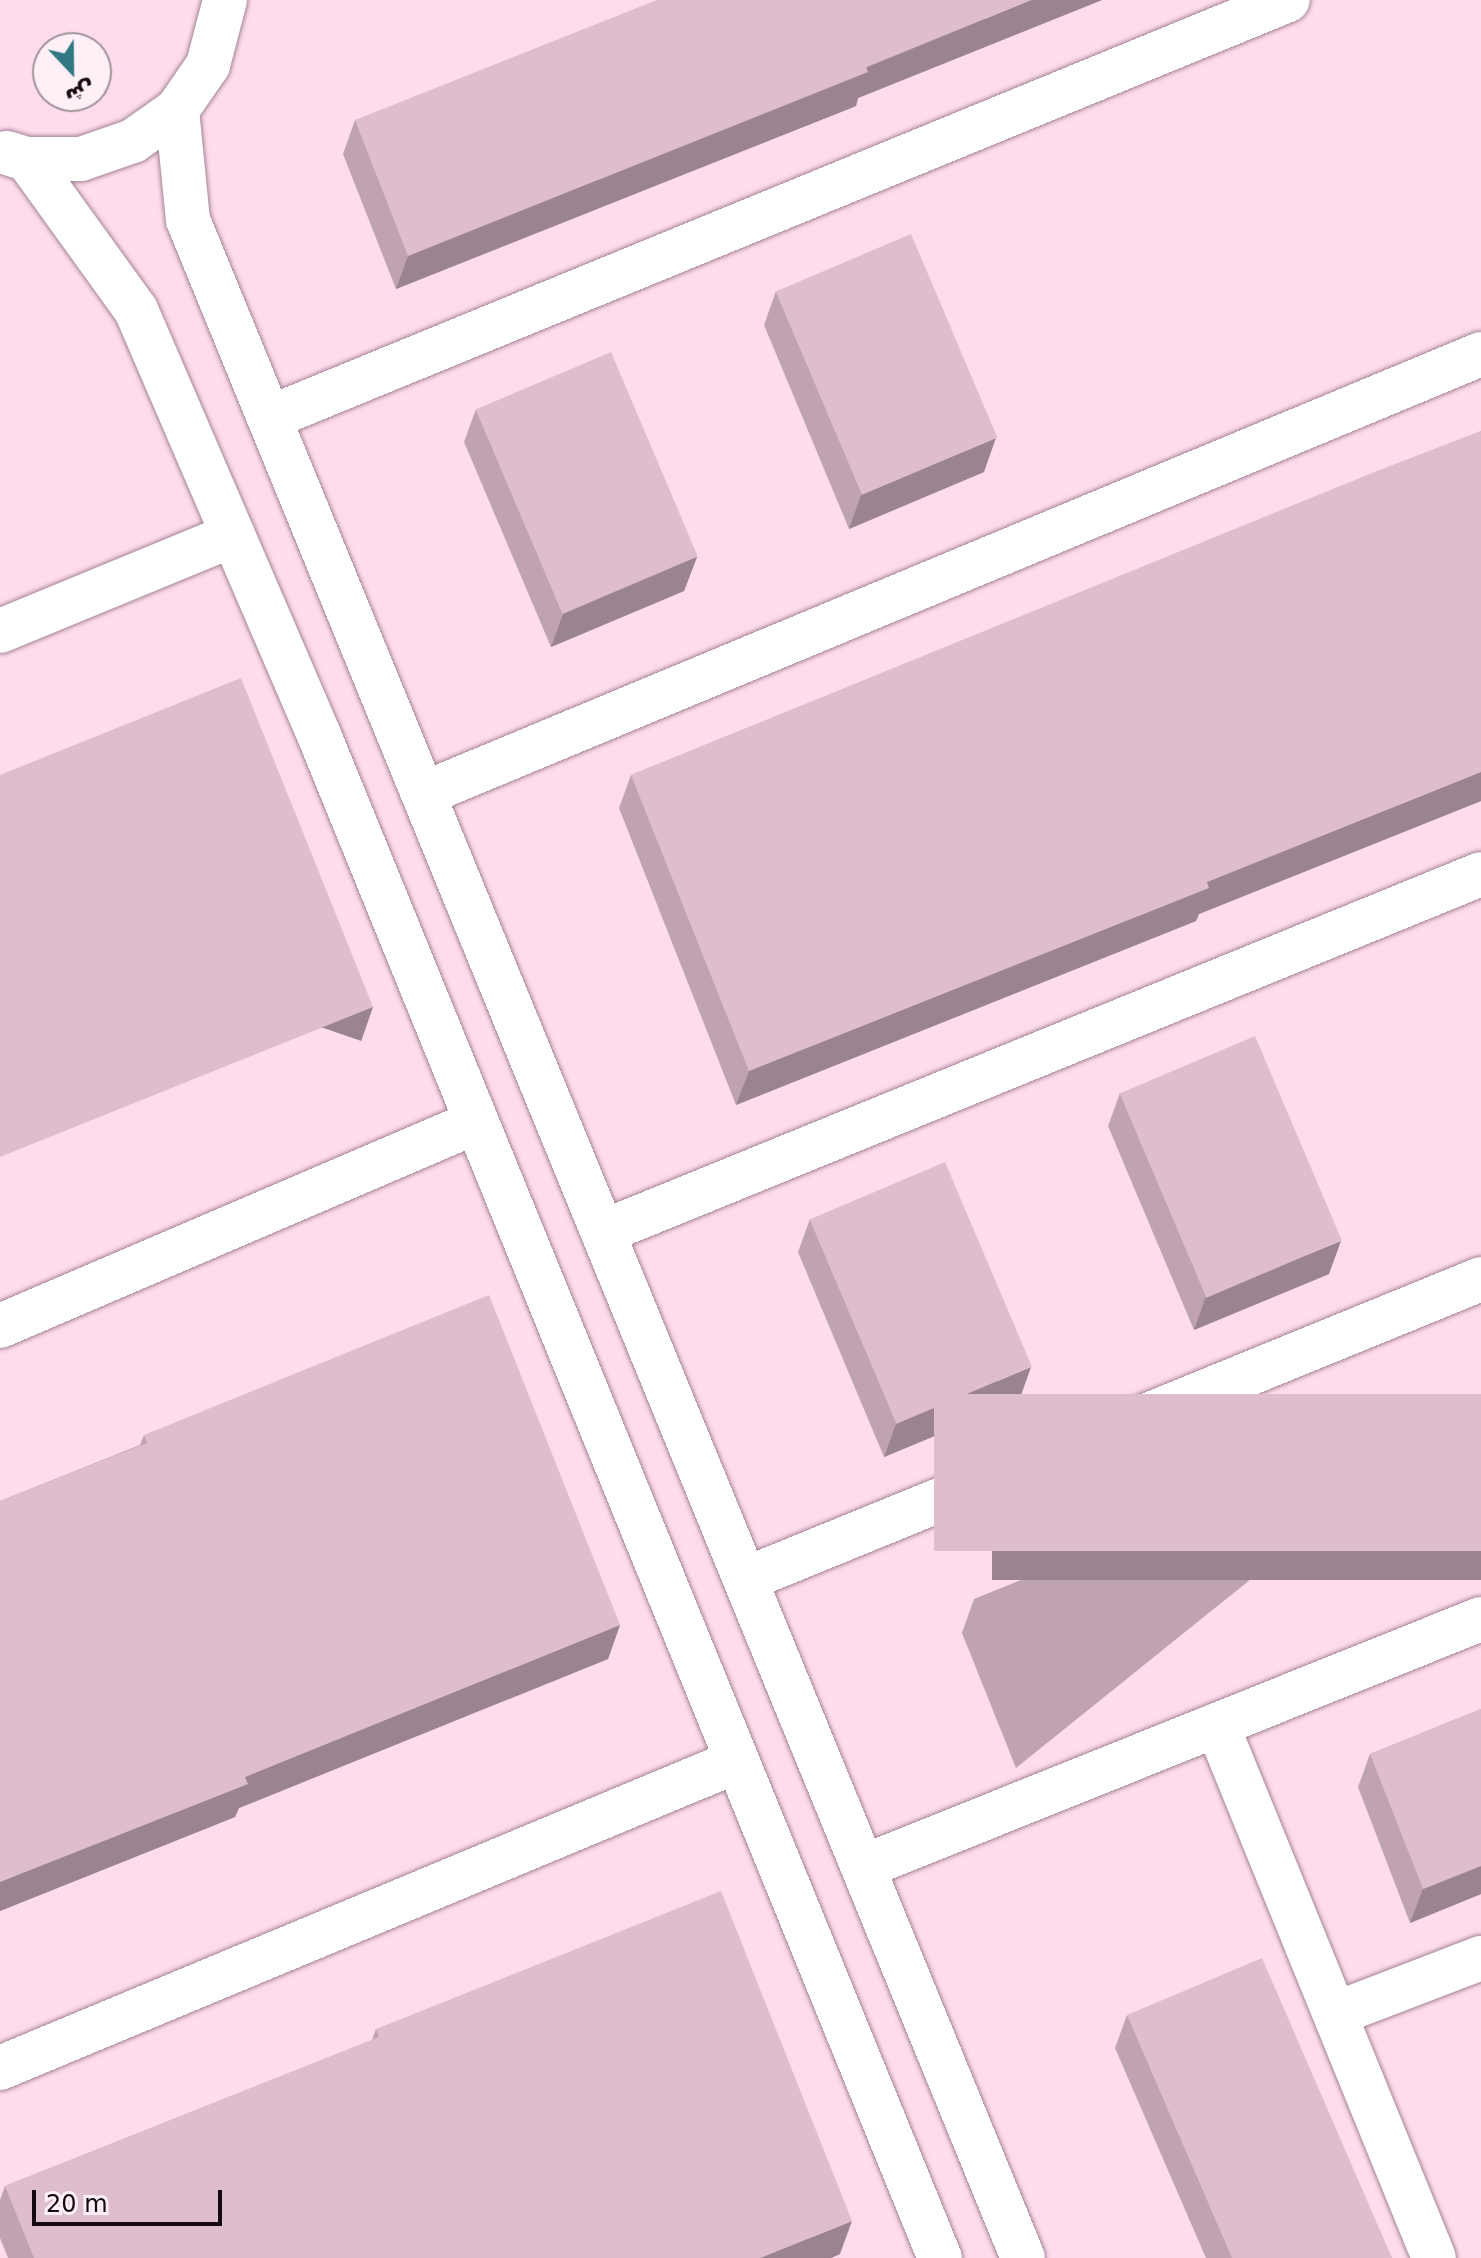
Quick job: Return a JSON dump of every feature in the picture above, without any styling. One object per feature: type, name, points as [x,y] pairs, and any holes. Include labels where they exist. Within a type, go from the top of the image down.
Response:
[{"type":"street","points":[[269,418],[1288,0]]},
{"type":"street","points":[[13,155],[94,154],[133,141],[177,110],[208,65],[236,5]]},
{"type":"street","points":[[177,110],[188,220],[1023,2258]]},
{"type":"street","points":[[13,155],[136,310],[233,535],[476,1122],[940,2258]]},
{"type":"street","points":[[423,794],[1481,354]]},
{"type":"street","points":[[0,631],[233,535]]},
{"type":"street","points":[[603,1232],[1481,874]]},
{"type":"street","points":[[0,1326],[476,1122]]},
{"type":"street","points":[[746,1579],[1481,1279]]},
{"type":"street","points":[[863,1867],[1481,1619]]},
{"type":"street","points":[[1217,1725],[1434,2258]]},
{"type":"street","points":[[0,2068],[737,1761]]},
{"type":"street","points":[[1335,2014],[1481,1958]]},
{"type":"building","points":[[657,0],[1031,0],[866,67],[868,72],[408,256],[355,120]]},
{"type":"building","points":[[911,234],[997,437],[862,495],[776,291]]},
{"type":"building","points":[[611,352],[698,556],[562,614],[476,409]]},
{"type":"building","points":[[1481,431],[1481,772],[1207,882],[1209,888],[749,1071],[631,775]]},
{"type":"building","points":[[241,678],[373,1007],[0,1157],[0,775]]},
{"type":"building","points":[[1255,1036],[1342,1240],[1206,1298],[1120,1093]]},
{"type":"building","points":[[945,1162],[1032,1366],[896,1424],[810,1219]]},
{"type":"building","points":[[489,1295],[620,1625],[245,1777],[248,1784],[0,1882],[0,1501],[147,1443],[144,1435]]},
{"type":"building","points":[[934,1394],[1481,1394],[1481,1551],[934,1551]]},
{"type":"building","points":[[1481,1709],[1481,1866],[1423,1889],[1370,1754]]},
{"type":"building","points":[[721,1891],[852,2221],[760,2258],[34,2258],[5,2186],[379,2037],[376,2029]]},
{"type":"building","points":[[1262,1958],[1392,2258],[1232,2258],[1127,2015]]}]
